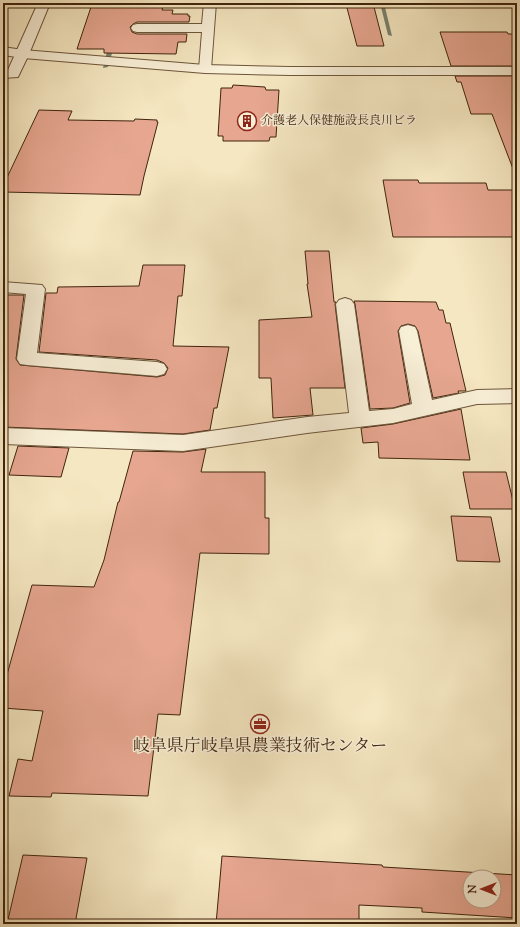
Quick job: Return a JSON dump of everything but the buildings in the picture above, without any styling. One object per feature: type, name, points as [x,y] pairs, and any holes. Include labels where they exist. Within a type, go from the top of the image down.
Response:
[{"type":"street","points":[[7,78],[23,54],[44,3]]},
{"type":"street","points":[[205,69],[210,3]]},
{"type":"street","points":[[137,28],[208,28]]},
{"type":"street","points":[[3,51],[23,54],[205,69],[290,71],[517,71]]},
{"type":"street","points":[[3,288],[36,289],[27,359],[157,369]]},
{"type":"street","points":[[345,304],[360,419]]},
{"type":"street","points":[[408,331],[423,409]]},
{"type":"street","points":[[3,436],[183,443],[392,416],[477,397],[517,396]]},
{"type":"waterway","points":[[382,3],[390,35]]},
{"type":"waterway","points":[[105,67],[112,43]]},
{"type":"place","name":"介護老人保健施設長良川ビラ","points":[[247,121]]},
{"type":"place","name":"岐阜県庁岐阜県農業技術センター","points":[[260,724]]}]
